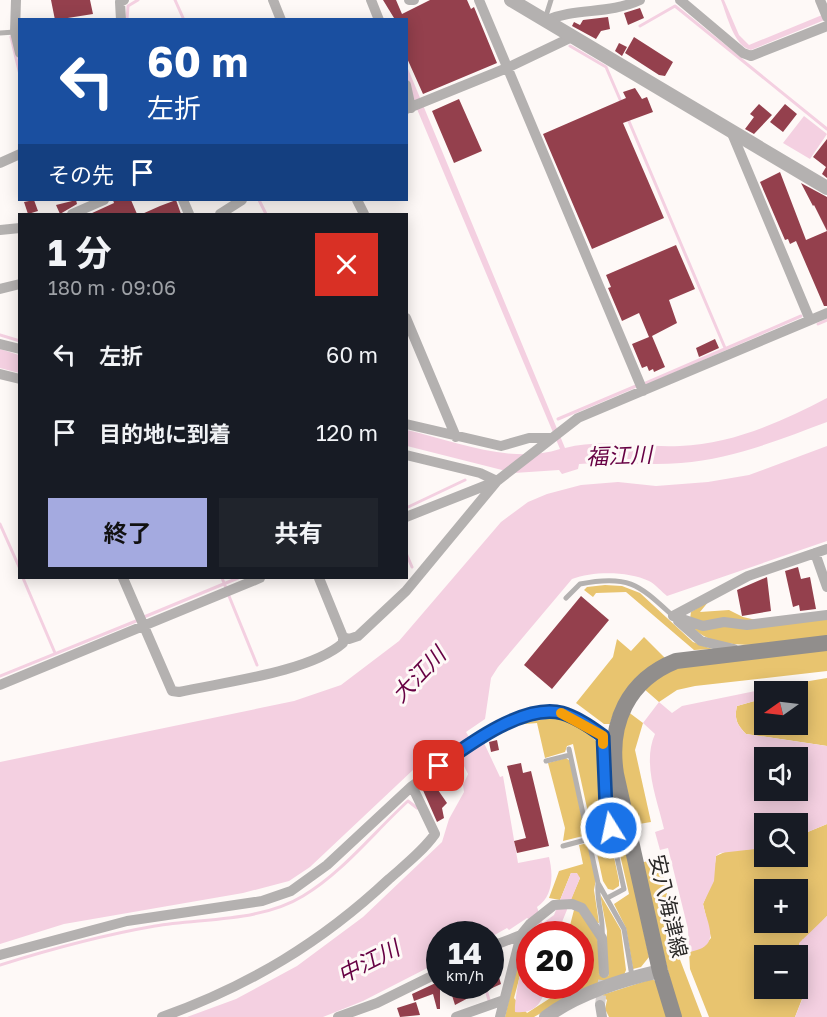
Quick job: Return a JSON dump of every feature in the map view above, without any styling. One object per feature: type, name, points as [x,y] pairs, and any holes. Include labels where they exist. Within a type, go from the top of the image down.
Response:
[{"type":"main road","name":"安八海津線","points":[[674,1017],[660,971],[608,740],[626,702],[652,673],[676,661],[827,643]]},
{"type":"street","points":[[16,0],[15,32],[18,45]]},
{"type":"street","points":[[273,0],[280,18]]},
{"type":"street","points":[[371,0],[378,18]]},
{"type":"street","points":[[408,0],[414,0]]},
{"type":"street","points":[[478,0],[644,391]]},
{"type":"street","points":[[511,0],[827,188]]},
{"type":"street","points":[[544,21],[562,13],[609,11],[640,0]]},
{"type":"street","points":[[680,0],[743,53],[751,56],[827,26]]},
{"type":"street","points":[[820,0],[826,15]]},
{"type":"street","points":[[121,1],[121,18]]},
{"type":"street","points":[[408,90],[414,107],[507,68],[572,37]]},
{"type":"street","points":[[731,131],[810,320]]},
{"type":"street","points":[[0,163],[18,155]]},
{"type":"street","points":[[82,205],[100,201]]},
{"type":"street","points":[[222,213],[240,201]]},
{"type":"street","points":[[0,230],[18,228]]},
{"type":"street","points":[[0,288],[18,284]]},
{"type":"street","points":[[343,637],[349,639],[358,636],[377,621],[406,591],[500,479],[537,447],[578,418],[827,313]]},
{"type":"street","points":[[408,323],[456,437]]},
{"type":"street","points":[[0,344],[18,348]]},
{"type":"street","points":[[0,374],[18,378]]},
{"type":"street","points":[[408,425],[501,446],[555,434]]},
{"type":"street","points":[[408,455],[500,479]]},
{"type":"street","points":[[408,516],[500,479]]},
{"type":"street","points":[[673,616],[748,576],[827,549]]},
{"type":"street","points":[[815,553],[827,587]]},
{"type":"street","points":[[123,579],[168,686],[172,691],[179,692],[308,662],[335,650],[344,643],[319,579]]},
{"type":"street","points":[[0,685],[258,579]]},
{"type":"street","points":[[673,616],[703,626],[724,622],[747,625],[827,615]]},
{"type":"street","points":[[673,616],[700,641],[747,652]]},
{"type":"street","points":[[0,955],[127,921],[262,901],[291,891],[327,865],[412,786],[453,756],[504,724],[525,717],[561,712],[608,740]]},
{"type":"street","points":[[162,1017],[241,986],[292,957],[360,907],[435,834],[412,786]]},
{"type":"street","points":[[534,921],[554,905],[572,904],[582,908],[591,921]]},
{"type":"street","points":[[594,926],[602,938],[604,973]]},
{"type":"street","points":[[500,1017],[516,954]]},
{"type":"street","points":[[546,1017],[580,998],[632,977],[660,971]]},
{"type":"street","points":[[338,1017],[376,1003],[426,979]]},
{"type":"street","points":[[456,1017],[504,1000]]},
{"type":"lane","points":[[544,21],[551,0]]},
{"type":"lane","points":[[0,33],[15,32]]},
{"type":"lane","points":[[566,598],[580,584],[628,582],[641,587],[673,616]]},
{"type":"lane","points":[[608,740],[606,808],[624,890],[609,897]]},
{"type":"lane","points":[[546,761],[570,752],[598,883],[597,893],[604,923],[602,938]]},
{"type":"lane","points":[[563,846],[589,839]]},
{"type":"lane","points":[[598,883],[609,897],[624,929],[632,977]]},
{"type":"shaded area","points":[[622,586],[640,593],[693,642],[712,649],[694,650],[626,592],[596,593],[593,597],[584,590],[587,587]]},
{"type":"shaded area","points":[[709,601],[700,612],[729,610],[756,620],[704,623],[690,619],[691,612]]},
{"type":"shaded area","points":[[827,617],[827,637],[774,644],[734,644],[716,641],[701,634],[690,624]]},
{"type":"shaded area","points":[[644,637],[666,659],[631,687],[619,702],[610,724],[604,724],[576,703],[613,657],[617,639],[631,651]]},
{"type":"shaded area","points":[[827,648],[827,671],[695,686],[677,690],[659,702],[643,688],[674,667]]},
{"type":"shaded area","points":[[827,678],[827,746],[746,734],[738,725],[737,706],[754,701],[754,735],[808,735],[808,681]]},
{"type":"shaded area","points":[[627,711],[643,723],[635,750],[651,822],[633,825],[618,748]]},
{"type":"shaded area","points":[[561,716],[584,729],[597,742],[603,804],[619,881],[619,886],[613,890],[608,889],[603,881],[573,744],[567,746],[565,752],[545,758],[537,723],[514,725]]},
{"type":"shaded area","points":[[607,757],[649,957],[641,967],[633,969],[626,928],[614,904],[629,894],[610,811]]},
{"type":"shaded area","points":[[566,758],[570,761],[585,832],[583,836],[563,841],[565,828],[548,763]]},
{"type":"shaded area","points":[[827,824],[827,916],[808,937],[802,940],[803,945],[754,945],[754,999],[802,999],[795,1017],[709,1017],[690,969],[689,952],[703,947],[711,938],[703,904],[713,879],[716,856],[727,851],[754,849],[754,867],[808,867],[808,832]]},
{"type":"shaded area","points":[[588,843],[596,879],[594,890],[599,923],[594,922],[571,899],[580,878],[571,873],[560,900],[549,898],[559,871],[583,864],[579,845]]},
{"type":"shaded area","points":[[660,858],[679,957],[702,1017],[680,1017],[640,863]]},
{"type":"shaded area","points":[[600,894],[621,930],[626,970],[624,975],[594,987],[594,932],[606,968],[607,931]]},
{"type":"shaded area","points":[[574,910],[580,910],[587,921],[571,921]]},
{"type":"shaded area","points":[[516,969],[514,998],[527,1013],[549,999],[566,999],[534,1017],[505,1017]]},
{"type":"shaded area","points":[[652,979],[657,982],[668,1017],[609,1017],[605,1009],[607,1000],[602,995]]},
{"type":"water","points":[[721,0],[724,0],[739,35],[749,45],[827,13],[827,19],[751,50],[745,48],[736,37]]},
{"type":"water","name":"福江川","points":[[408,69],[565,448],[594,444],[680,446],[719,441],[774,423],[827,398],[827,422],[755,448],[700,461],[668,464],[579,464],[578,469],[562,474],[559,470],[514,473],[408,446],[408,430],[503,453],[541,453],[560,449],[408,83]]},
{"type":"water","points":[[804,116],[827,134],[810,159],[783,143]]},
{"type":"water","points":[[0,349],[18,355],[18,373],[0,368]]},
{"type":"water","name":"大江川","points":[[827,446],[827,541],[667,596],[649,581],[631,575],[600,573],[572,579],[498,667],[491,678],[485,719],[466,732],[469,737],[448,751],[443,746],[414,769],[310,867],[289,881],[243,893],[64,924],[0,944],[0,762],[294,701],[341,685],[399,641],[501,522],[528,502],[547,494],[581,485],[618,482],[656,486],[708,482],[749,475]]},
{"type":"water","points":[[754,691],[754,701],[737,706],[737,722],[746,734],[827,746],[827,824],[808,832],[808,813],[754,813],[754,849],[720,853],[716,856],[714,881],[703,904],[710,934],[709,940],[706,945],[689,952],[688,929],[668,848],[660,850],[655,832],[664,829],[650,769],[651,745],[655,734],[643,723],[659,702],[672,713],[682,706]]},
{"type":"water","name":"中江川","points":[[484,743],[500,777],[503,776],[518,863],[549,857],[551,884],[547,897],[537,907],[539,913],[530,920],[527,918],[516,921],[516,925],[509,930],[507,928],[504,930],[504,921],[426,921],[426,969],[363,1001],[323,1017],[187,1017],[236,999],[297,966],[363,917],[442,842],[449,819],[464,792],[463,785],[468,774],[459,756],[477,744],[479,746]]},
{"type":"water","points":[[571,873],[577,873],[580,878],[562,921],[546,921],[554,915]]},
{"type":"water","points":[[827,916],[827,1017],[795,1017],[802,999],[808,999],[808,945],[799,945]]},
{"type":"water","points":[[516,997],[516,999],[541,999],[533,1009],[515,1012]]},
{"type":"building","points":[[51,0],[90,0],[93,14],[55,18]]},
{"type":"building","points":[[383,0],[396,0],[402,14],[430,0],[467,0],[471,9],[474,7],[497,63],[423,94],[408,60],[408,18],[394,18]]},
{"type":"building","points":[[640,8],[644,18],[628,25],[624,13]]},
{"type":"building","points":[[608,17],[610,29],[601,31],[596,39],[572,26],[574,22],[580,25],[583,20]]},
{"type":"building","points":[[634,37],[673,62],[665,76],[659,75],[625,53]]},
{"type":"building","points":[[619,43],[627,47],[622,56],[615,51]]},
{"type":"building","points":[[635,88],[642,99],[647,97],[653,112],[623,123],[664,218],[592,249],[543,134],[626,98],[623,92]]},
{"type":"building","points":[[459,99],[482,151],[454,163],[432,111]]},
{"type":"building","points":[[759,104],[772,115],[754,134],[745,129],[754,117],[750,114]]},
{"type":"building","points":[[785,104],[797,114],[783,132],[770,122]]},
{"type":"building","points":[[827,139],[827,178],[822,174],[826,167],[813,157]]},
{"type":"building","points":[[780,172],[806,240],[827,231],[827,306],[824,306],[796,241],[790,244],[788,239],[785,240],[760,182]]},
{"type":"building","points":[[801,183],[827,197],[827,231],[814,205]]},
{"type":"building","points":[[34,201],[38,211],[28,213],[24,202]]},
{"type":"building","points":[[72,201],[76,201],[77,204],[62,213],[56,205]]},
{"type":"building","points":[[113,201],[131,201],[137,213],[92,213],[114,203]]},
{"type":"building","points":[[176,201],[181,213],[144,213]]},
{"type":"building","points":[[676,245],[695,289],[669,300],[677,323],[652,336],[665,367],[654,372],[653,369],[649,371],[647,366],[642,368],[632,344],[649,337],[639,313],[622,321],[608,288],[611,287],[606,275]]},
{"type":"building","points":[[715,339],[719,348],[699,357],[696,348]]},
{"type":"building","points":[[798,567],[801,579],[810,577],[816,609],[800,611],[799,605],[793,607],[785,571]]},
{"type":"building","points":[[767,577],[771,611],[742,616],[737,590]]},
{"type":"building","points":[[581,596],[609,620],[552,689],[524,665]]},
{"type":"building","points":[[497,740],[499,750],[491,752],[489,742]]},
{"type":"building","points":[[521,763],[523,773],[531,771],[549,846],[517,853],[514,841],[526,838],[507,766]]},
{"type":"building","points":[[455,764],[461,771],[438,790],[447,803],[442,808],[444,818],[437,822],[422,788]]},
{"type":"building","points":[[426,988],[426,997],[414,1001],[412,994]]},
{"type":"building","points":[[434,999],[440,999],[440,1009],[437,1009]]},
{"type":"building","points":[[453,999],[466,999],[455,1005]]},
{"type":"building","points":[[416,1002],[420,1015],[400,1017],[397,1008]]},
{"type":"waterway","points":[[127,18],[128,6],[138,0]]},
{"type":"waterway","points":[[175,0],[183,18]]},
{"type":"waterway","points":[[640,26],[675,6],[827,129]]},
{"type":"waterway","points":[[11,37],[18,67]]},
{"type":"waterway","points":[[570,46],[606,67],[622,104]]},
{"type":"waterway","points":[[628,119],[725,348]]},
{"type":"waterway","points":[[260,201],[266,213]]},
{"type":"waterway","points":[[646,383],[801,316]]},
{"type":"waterway","points":[[818,324],[827,320]]},
{"type":"waterway","points":[[0,335],[18,340]]},
{"type":"waterway","points":[[558,419],[636,386]]},
{"type":"waterway","points":[[408,507],[465,480]]},
{"type":"waterway","points":[[0,524],[18,564]]},
{"type":"waterway","points":[[408,558],[412,567]]},
{"type":"waterway","points":[[23,579],[55,653]]},
{"type":"waterway","points":[[222,579],[226,588]]},
{"type":"waterway","points":[[144,617],[236,579]]},
{"type":"waterway","points":[[229,596],[257,665]]},
{"type":"waterway","points":[[0,676],[136,621]]},
{"type":"waterway","points":[[0,965],[58,948],[155,926],[231,918],[269,911],[303,896],[332,875],[408,801],[417,808]]},
{"type":"tunnel","points":[[600,1005],[604,973]]},
{"type":"slow traffic","points":[[561,713],[587,725],[603,736],[603,744]]},
{"type":"route","points":[[439,766],[504,724],[525,717],[561,712],[603,736],[606,808],[611,828]]}]
